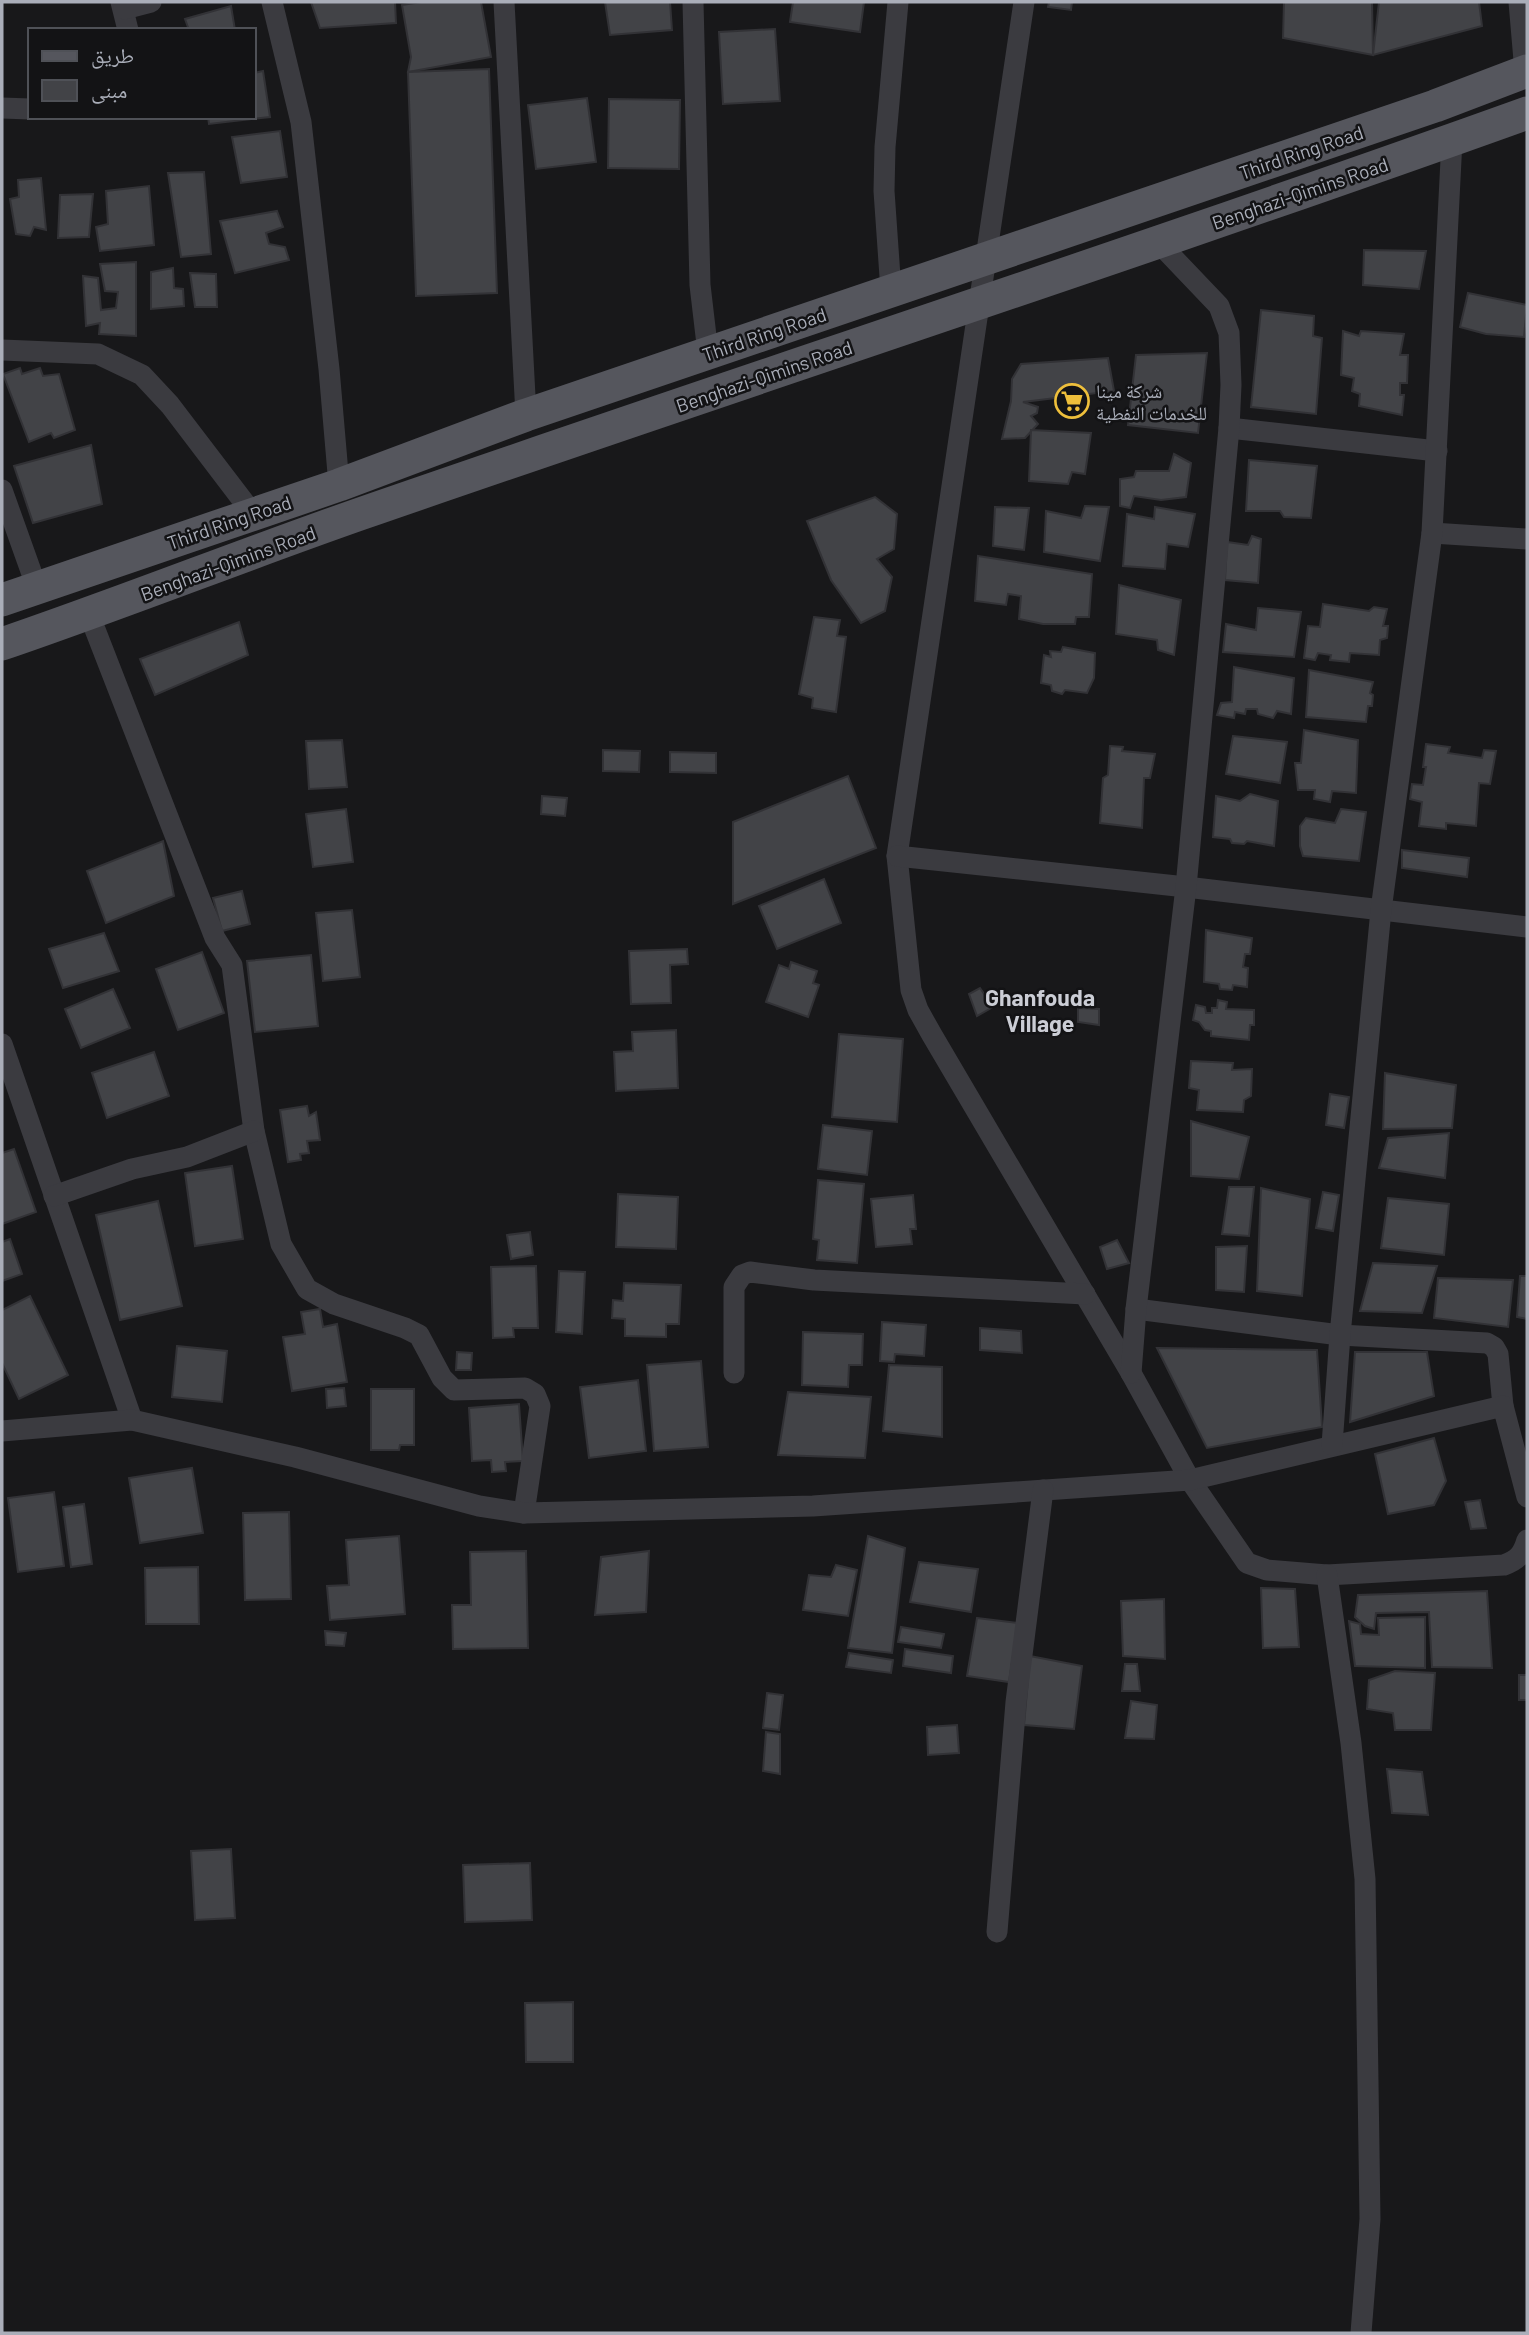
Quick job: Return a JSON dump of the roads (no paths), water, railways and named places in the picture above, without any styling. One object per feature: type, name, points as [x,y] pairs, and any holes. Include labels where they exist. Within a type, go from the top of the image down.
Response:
[{"type":"main road","name":"Third Ring Road","points":[[2,600],[339,485],[526,415],[1435,106],[1526,72]]},
{"type":"main road","name":"Benghazi-Qimins Road","points":[[2,644],[368,511],[1158,242],[1527,113]]},
{"type":"street","points":[[125,14],[151,2]]},
{"type":"street","points":[[272,2],[301,122],[329,369],[339,485]]},
{"type":"street","points":[[504,2],[526,415]]},
{"type":"street","points":[[693,2],[699,285],[708,353]]},
{"type":"street","points":[[891,291],[884,191],[885,147],[898,2]]},
{"type":"street","points":[[1024,2],[897,856],[911,990],[918,1010],[1131,1373],[1190,1480],[1247,1563],[1267,1570],[1326,1576],[1504,1564],[1515,1561],[1524,1550],[1527,1540]]},
{"type":"street","points":[[1519,2],[1526,72]]},
{"type":"street","points":[[2,108],[28,110]]},
{"type":"street","points":[[1332,1445],[1381,909],[1432,533],[1452,140]]},
{"type":"street","points":[[1131,1373],[1136,1309],[1186,887],[1231,385],[1229,333],[1219,306],[1158,242]]},
{"type":"street","points":[[2,350],[98,354],[142,376],[170,405],[253,514]]},
{"type":"street","points":[[1229,428],[1437,451]]},
{"type":"street","points":[[2,490],[37,588]]},
{"type":"street","points":[[1432,533],[1527,539]]},
{"type":"street","points":[[89,614],[215,939],[232,965],[254,1131],[281,1244],[307,1289],[334,1304],[419,1335],[442,1378],[454,1390],[525,1388],[535,1394],[540,1406],[524,1513]]},
{"type":"street","points":[[897,856],[1527,927]]},
{"type":"street","points":[[2,1044],[132,1420]]},
{"type":"street","points":[[54,1196],[132,1169],[187,1157],[254,1131]]},
{"type":"street","points":[[734,1373],[734,1287],[742,1275],[750,1272],[814,1280],[1084,1294]]},
{"type":"street","points":[[1136,1309],[1340,1335],[1487,1343],[1494,1347],[1498,1354],[1503,1406],[1527,1497]]},
{"type":"street","points":[[2,1431],[132,1420],[295,1457],[479,1506],[524,1513],[813,1506],[1190,1480],[1503,1406]]},
{"type":"street","points":[[997,1931],[1016,1702],[1042,1490]]},
{"type":"street","points":[[1326,1576],[1351,1743],[1365,1879],[1370,2219],[1362,2333]]},
{"type":"place","name":"شركة مينا للخدمات النفطية","points":[[1072,401]]},
{"type":"district","name":"Ghanfouda Village","points":[[1040,1010]]}]
